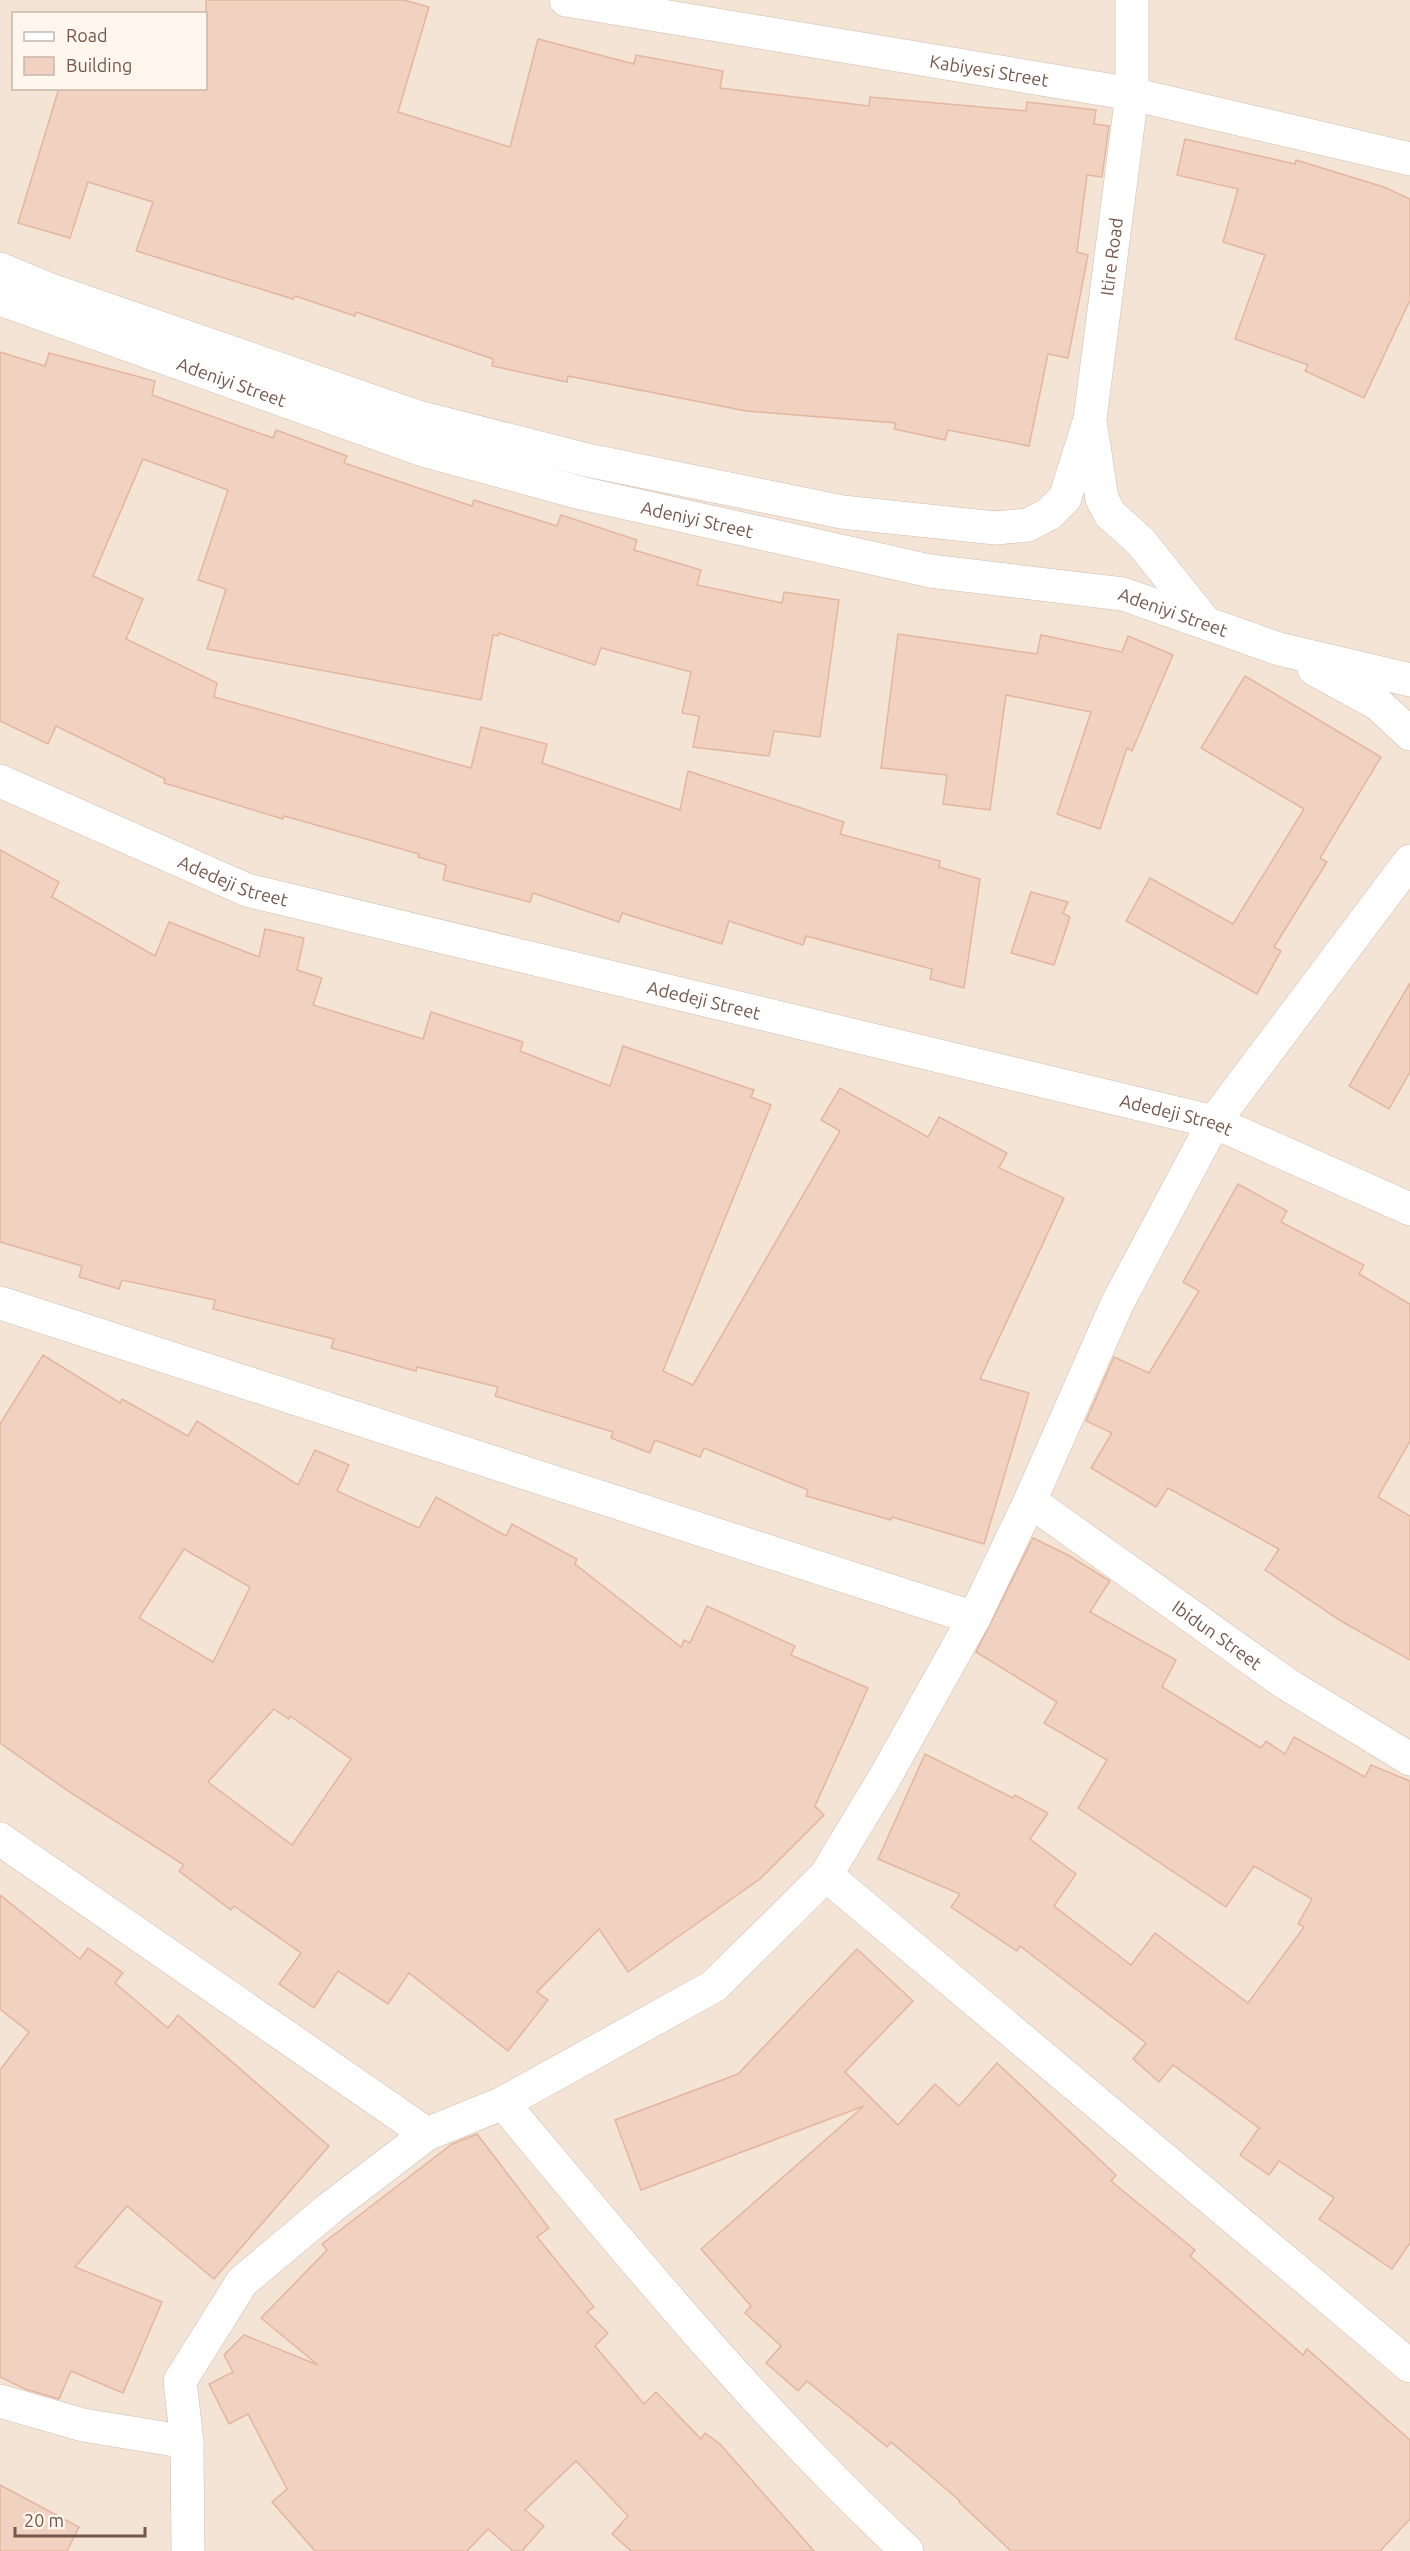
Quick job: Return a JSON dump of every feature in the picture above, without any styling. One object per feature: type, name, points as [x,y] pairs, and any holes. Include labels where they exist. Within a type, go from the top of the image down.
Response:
[{"type":"street","name":"Kabiyesi Street","points":[[566,0],[1132,94],[1410,159]]},
{"type":"street","name":"Itire Road","points":[[1090,419],[1132,94],[1132,0]]},
{"type":"street","name":"Adeniyi Street","points":[[0,269],[48,289],[418,417],[588,460],[842,512],[996,528],[1028,525],[1049,514],[1065,498],[1090,419]]},
{"type":"street","name":"Adeniyi Street","points":[[0,299],[423,450],[570,490],[930,570],[1123,594],[1279,649],[1410,680]]},
{"type":"street","points":[[1090,419],[1101,500],[1110,514],[1141,542],[1204,622]]},
{"type":"street","points":[[1279,649],[1378,704],[1410,734]]},
{"type":"street","name":"Adedeji Street","points":[[0,781],[247,890],[1214,1122],[1410,1209]]},
{"type":"street","points":[[189,2551],[187,2442],[180,2381],[242,2282],[330,2208],[427,2134],[503,2103],[714,1986],[826,1875],[885,1777],[974,1618],[1030,1501],[1118,1302],[1214,1122],[1410,861]]},
{"type":"street","points":[[1,1307],[974,1618]]},
{"type":"street","name":"Ibidun Street","points":[[1030,1501],[1286,1683],[1410,1759]]},
{"type":"street","points":[[0,1839],[427,2134]]},
{"type":"street","points":[[826,1875],[1410,2366]]},
{"type":"street","points":[[503,2103],[724,2362],[819,2466],[908,2551]]},
{"type":"street","points":[[0,2401],[83,2425],[187,2442]]},
{"type":"shaded area","points":[[0,0],[1410,0],[1410,2551],[0,2551]]},
{"type":"building","points":[[206,0],[404,0],[429,7],[398,112],[510,147],[538,39],[634,64],[636,55],[723,71],[720,88],[869,106],[870,97],[1026,111],[1027,102],[1096,110],[1094,124],[1109,126],[1102,177],[1087,175],[1077,252],[1088,255],[1068,358],[1048,354],[1029,446],[948,430],[945,440],[894,429],[896,423],[746,411],[568,376],[567,382],[492,366],[493,359],[356,312],[355,316],[295,296],[293,299],[136,251],[153,202],[88,182],[70,238],[18,223],[58,90],[207,90]]},
{"type":"building","points":[[1185,139],[1295,164],[1296,160],[1384,187],[1410,199],[1410,300],[1364,398],[1305,371],[1308,365],[1235,339],[1265,255],[1223,242],[1238,189],[1177,175]]},
{"type":"building","points":[[0,352],[45,366],[49,353],[155,381],[152,395],[273,438],[276,430],[347,456],[344,463],[472,506],[474,500],[557,526],[561,515],[637,540],[634,550],[701,570],[697,585],[782,603],[784,592],[839,600],[820,737],[774,731],[769,756],[693,747],[699,716],[682,713],[691,672],[601,648],[595,665],[499,633],[498,636],[493,635],[481,700],[207,649],[226,589],[198,580],[228,490],[143,459],[93,576],[143,599],[126,639],[217,683],[214,697],[471,768],[481,727],[547,744],[542,763],[680,810],[688,771],[844,822],[840,834],[940,861],[939,867],[980,879],[964,988],[930,979],[932,969],[806,936],[803,945],[729,921],[722,944],[622,913],[619,922],[533,893],[530,902],[443,880],[446,865],[418,857],[419,854],[284,816],[283,819],[164,783],[165,779],[56,726],[48,744],[0,721]]},
{"type":"building","points":[[898,634],[1037,654],[1041,635],[1122,652],[1128,636],[1173,655],[1132,751],[1127,748],[1100,829],[1057,814],[1091,712],[1006,695],[990,810],[943,804],[947,775],[881,768]]},
{"type":"building","points":[[1245,676],[1381,757],[1320,858],[1327,862],[1274,947],[1281,951],[1257,994],[1126,921],[1150,878],[1233,924],[1304,809],[1201,748]]},
{"type":"building","points":[[0,850],[59,882],[52,897],[155,956],[169,922],[259,957],[265,929],[304,938],[297,970],[322,978],[313,1005],[423,1039],[431,1012],[523,1042],[520,1051],[610,1086],[623,1046],[754,1090],[751,1097],[771,1105],[663,1371],[693,1385],[840,1131],[821,1120],[840,1088],[928,1137],[939,1117],[1007,1153],[999,1168],[1064,1198],[980,1379],[1029,1393],[984,1544],[892,1517],[891,1520],[806,1496],[808,1490],[704,1448],[700,1457],[655,1440],[650,1453],[611,1438],[613,1432],[495,1396],[498,1387],[417,1367],[416,1371],[331,1348],[334,1339],[213,1309],[215,1300],[122,1280],[119,1289],[79,1277],[82,1266],[0,1242]]},
{"type":"building","points":[[1031,892],[1068,902],[1063,913],[1070,917],[1054,965],[1011,953]]},
{"type":"building","points":[[1410,983],[1410,1072],[1389,1109],[1349,1086]]},
{"type":"building","points":[[1238,1184],[1287,1211],[1281,1222],[1364,1265],[1359,1274],[1410,1304],[1410,1441],[1378,1497],[1410,1516],[1410,1660],[1341,1621],[1265,1570],[1279,1549],[1168,1488],[1156,1507],[1091,1468],[1112,1433],[1086,1421],[1114,1357],[1149,1373],[1199,1291],[1183,1282]]},
{"type":"building","points":[[43,1355],[120,1403],[122,1399],[188,1436],[197,1421],[298,1485],[315,1450],[349,1465],[337,1491],[419,1528],[436,1497],[506,1536],[512,1524],[577,1559],[575,1564],[681,1647],[684,1640],[690,1643],[707,1606],[795,1646],[791,1655],[868,1688],[815,1806],[824,1815],[760,1879],[628,1972],[599,1929],[537,1992],[548,2000],[508,2051],[409,1973],[388,2004],[338,1971],[314,2008],[279,1984],[301,1953],[234,1906],[231,1910],[179,1871],[184,1865],[71,1793],[0,1743],[0,1424]],"holes":[[[184,1549],[250,1587],[213,1662],[139,1618]],[[274,1709],[289,1719],[290,1716],[351,1759],[292,1845],[208,1782]]]},
{"type":"building","points":[[1033,1538],[1068,1555],[1110,1581],[1090,1612],[1176,1660],[1162,1687],[1261,1748],[1266,1741],[1285,1754],[1294,1737],[1365,1777],[1371,1765],[1410,1781],[1410,2243],[1392,2269],[1319,2219],[1334,2198],[1279,2161],[1269,2175],[1240,2155],[1259,2128],[1173,2065],[1159,2082],[1133,2059],[1146,2043],[1020,1946],[1017,1951],[951,1907],[960,1894],[878,1859],[925,1754],[1013,1798],[1015,1795],[1048,1813],[1030,1839],[1076,1874],[1054,1906],[1131,1965],[1155,1933],[1248,2003],[1304,1927],[1298,1924],[1312,1899],[1254,1866],[1226,1907],[1078,1808],[1107,1760],[1044,1723],[1057,1702],[976,1652]]},
{"type":"building","points":[[0,1895],[80,1959],[88,1948],[123,1973],[115,1983],[168,2028],[178,2015],[329,2146],[214,2279],[127,2206],[75,2267],[162,2302],[123,2393],[71,2371],[59,2399],[25,2389],[0,2377],[0,2070],[29,2032],[0,2009]]},
{"type":"building","points":[[857,1949],[913,2001],[845,2072],[898,2125],[935,2084],[959,2106],[997,2063],[1116,2175],[1111,2181],[1195,2250],[1190,2256],[1303,2355],[1307,2349],[1410,2440],[1410,2519],[1380,2551],[1011,2551],[960,2501],[891,2442],[887,2447],[807,2381],[798,2391],[766,2363],[781,2346],[745,2313],[751,2306],[701,2249],[864,2106],[641,2190],[615,2120],[738,2074]]},
{"type":"building","points":[[477,2134],[549,2228],[537,2237],[594,2307],[587,2312],[608,2333],[595,2346],[644,2404],[656,2392],[701,2439],[705,2433],[720,2444],[814,2551],[631,2551],[612,2534],[628,2516],[576,2461],[525,2510],[544,2526],[522,2551],[513,2551],[488,2529],[467,2551],[315,2551],[272,2502],[287,2489],[248,2414],[229,2424],[209,2384],[233,2372],[224,2355],[244,2335],[318,2365],[261,2318],[327,2250],[322,2244],[452,2144]]},
{"type":"building","points":[[0,2485],[79,2527],[67,2551],[0,2551]]}]
